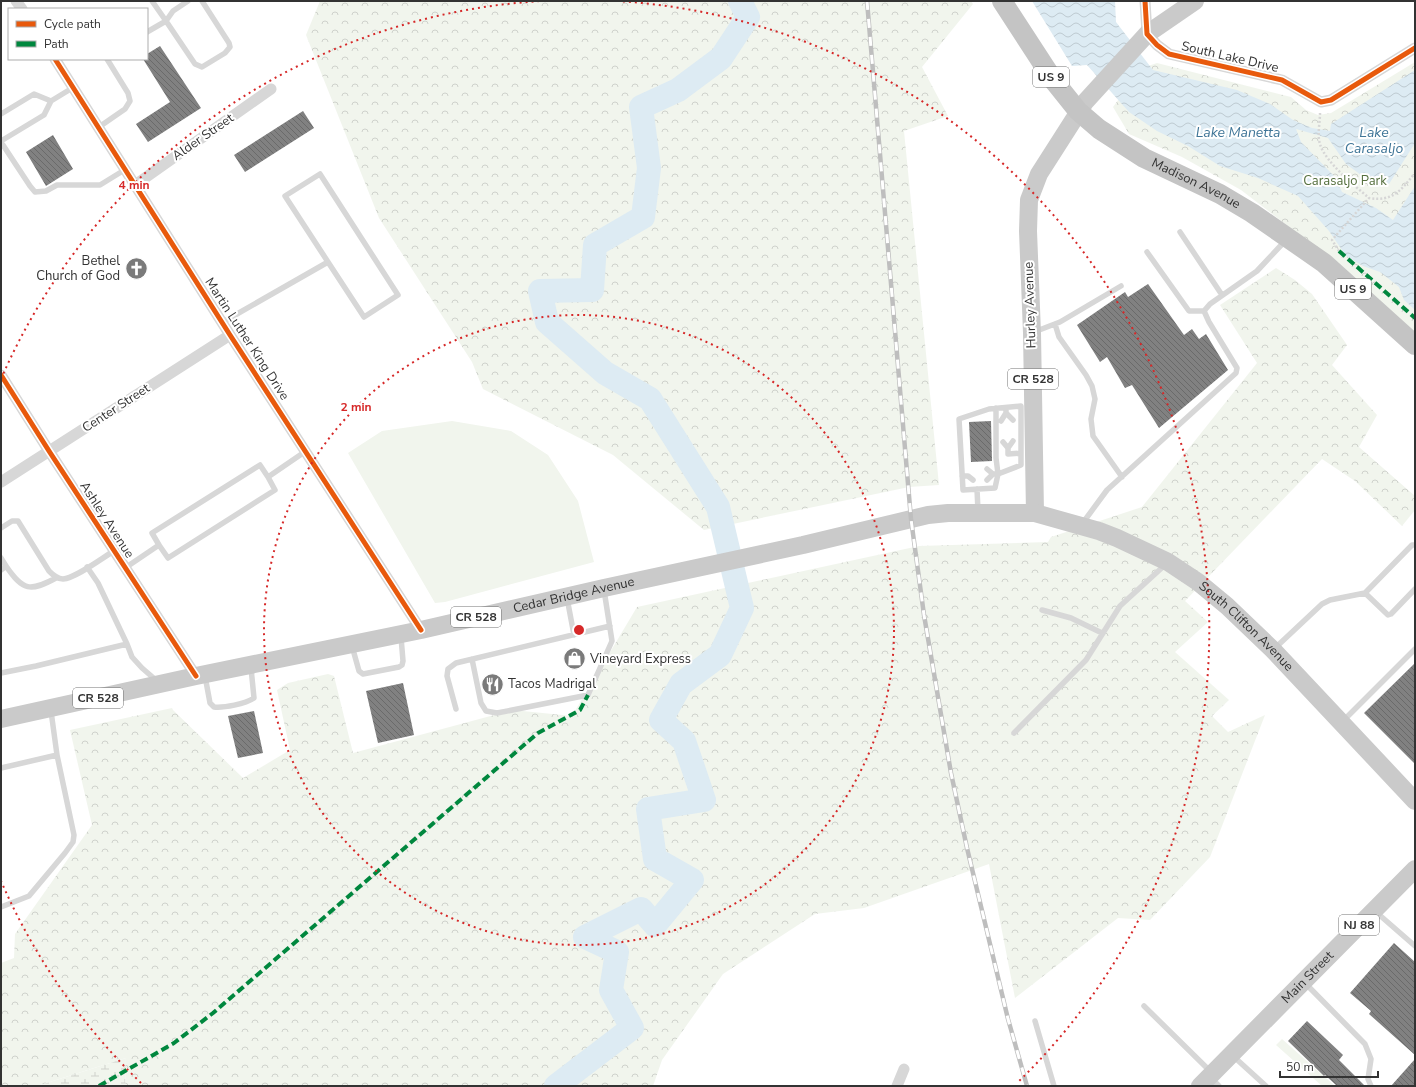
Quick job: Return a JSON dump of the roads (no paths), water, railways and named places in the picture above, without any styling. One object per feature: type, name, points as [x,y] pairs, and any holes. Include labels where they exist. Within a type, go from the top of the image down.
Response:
[{"type":"highway","name":"Madison Avenue","points":[[1002,1],[1054,81],[1081,108],[1099,129],[1144,158],[1220,194],[1252,213],[1324,263],[1415,345]]},
{"type":"main road","name":"CR 528","points":[[1081,108],[1146,36],[1195,1]]},
{"type":"main road","name":"Hurley Avenue","points":[[1035,513],[1025,461],[1032,333],[1028,231],[1029,200],[1038,174],[1081,108]]},
{"type":"main road","name":"Cedar Bridge Avenue","points":[[1,719],[200,675],[421,630],[567,596],[803,545],[911,519],[948,513],[979,513]]},
{"type":"main road","name":"CR 528","points":[[979,513],[1035,513]]},
{"type":"main road","name":"South Clifton Avenue","points":[[1035,513],[1117,538],[1168,562],[1198,582],[1227,606],[1273,650],[1415,801]]},
{"type":"main road","name":"Main Street","points":[[1210,1081],[1232,1054],[1415,869]]},
{"type":"street","points":[[1145,1],[1146,36]]},
{"type":"street","name":"South Lake Drive","points":[[1146,36],[1169,54],[1282,80],[1321,102],[1331,100],[1415,48]]},
{"type":"street","name":"Martin Luther King Drive","points":[[56,60],[421,630]]},
{"type":"street","name":"Alder Street","points":[[135,184],[271,89]]},
{"type":"street","name":"Center Street","points":[[1,482],[230,334]]},
{"type":"street","name":"Ashley Avenue","points":[[1,375],[125,568],[200,675]]},
{"type":"street","points":[[897,1086],[904,1069]]},
{"type":"lane","points":[[152,1],[195,64],[206,66],[228,50],[230,43],[202,1]]},
{"type":"lane","points":[[148,31],[166,21],[173,11],[188,1]]},
{"type":"lane","points":[[99,127],[121,113],[130,101],[128,93],[108,60]]},
{"type":"lane","points":[[74,87],[51,101],[44,115],[1,142],[30,186],[36,192],[46,191],[57,185],[100,185],[126,169]]},
{"type":"lane","points":[[1,114],[34,94],[51,101]]},
{"type":"lane","points":[[320,174],[398,295],[364,317],[328,262],[285,196],[320,174]]},
{"type":"lane","points":[[1180,232],[1222,295]]},
{"type":"lane","points":[[1147,252],[1188,311],[1204,311],[1210,304],[1257,271],[1288,238]]},
{"type":"lane","points":[[223,322],[328,262]]},
{"type":"lane","points":[[1032,333],[1055,324],[1121,286]]},
{"type":"lane","points":[[1081,526],[1107,490],[1236,373],[1237,368],[1204,311]]},
{"type":"lane","points":[[1055,324],[1059,337],[1086,374],[1092,386],[1095,399],[1091,419],[1093,436],[1122,477]]},
{"type":"lane","points":[[996,408],[995,488],[963,490],[965,476],[959,419],[989,409],[996,408],[1006,410],[1027,406]]},
{"type":"lane","points":[[1006,410],[1013,420]]},
{"type":"lane","points":[[1001,420],[1006,410]]},
{"type":"lane","points":[[1008,448],[1014,441]]},
{"type":"lane","points":[[1003,442],[1008,448],[1008,454],[1025,461]]},
{"type":"lane","points":[[268,477],[306,451]]},
{"type":"lane","points":[[987,480],[995,474],[1025,461]]},
{"type":"lane","points":[[260,465],[268,477],[275,490],[168,558],[152,533],[260,465]]},
{"type":"lane","points":[[987,469],[995,474]]},
{"type":"lane","points":[[965,476],[973,470]]},
{"type":"lane","points":[[965,476],[973,480]]},
{"type":"lane","points":[[977,489],[979,513]]},
{"type":"lane","points":[[1,528],[12,521],[18,521],[49,571],[56,578]]},
{"type":"lane","points":[[1273,650],[1322,604],[1330,600],[1365,594],[1412,545],[1415,545]]},
{"type":"lane","points":[[125,568],[160,546]]},
{"type":"lane","points":[[1,558],[4,568],[16,581],[29,587],[40,586],[56,578],[63,579],[78,573],[114,551]]},
{"type":"lane","points":[[1014,733],[1086,660],[1120,606],[1168,562]]},
{"type":"lane","points":[[87,567],[98,583],[132,657],[160,684]]},
{"type":"lane","points":[[472,659],[481,703],[486,711],[497,713],[588,695],[612,641],[604,588]]},
{"type":"lane","points":[[1365,594],[1388,615],[1391,614],[1415,589]]},
{"type":"lane","points":[[567,596],[574,635]]},
{"type":"lane","points":[[1042,610],[1071,618],[1102,633]]},
{"type":"lane","points":[[456,709],[447,676],[448,669],[456,663],[610,626]]},
{"type":"lane","points":[[352,645],[359,670],[363,674],[399,667],[403,661],[400,634]]},
{"type":"lane","points":[[1,673],[126,644]]},
{"type":"lane","points":[[1342,723],[1415,649]]},
{"type":"lane","points":[[200,675],[210,703],[214,707],[219,708],[249,701],[254,698],[250,665]]},
{"type":"lane","points":[[1,907],[29,896],[73,842],[74,835],[57,755],[50,708]]},
{"type":"lane","points":[[1,768],[57,755]]},
{"type":"lane","points":[[1374,910],[1415,946]]},
{"type":"lane","points":[[1304,982],[1365,1044],[1371,1059],[1368,1079],[1371,1086]]},
{"type":"lane","points":[[1144,1006],[1210,1081]]},
{"type":"lane","points":[[1036,1021],[1054,1086]]},
{"type":"lane","points":[[1232,1054],[1266,1086]]},
{"type":"water","name":"Lake Manetta","points":[[1032,1],[1115,1],[1116,22],[1153,70],[1237,90],[1270,104],[1293,120],[1312,128],[1330,131],[1331,124],[1415,70],[1415,143],[1389,184],[1376,186],[1346,164],[1328,138],[1296,129],[1301,142],[1335,177],[1342,192],[1376,208],[1393,220],[1415,186],[1415,310],[1404,300],[1399,287],[1380,272],[1363,266],[1346,256],[1329,231],[1298,196],[1258,178],[1220,166],[1188,146],[1157,131],[1129,112],[1087,65],[1072,66]]},
{"type":"waterway","points":[[556,1086],[632,1028],[611,990],[617,952],[585,937],[641,909],[655,925],[692,880],[655,859],[648,809],[704,800],[684,741],[661,720],[681,684],[720,655],[742,608],[718,507],[650,399],[605,373],[547,322],[540,291],[592,290],[595,245],[643,217],[649,168],[641,107],[678,90],[721,58],[748,17],[740,1]]},
{"type":"railway","points":[[867,1],[911,519],[924,615],[951,773],[967,848],[1008,1019],[1027,1086]]},
{"type":"place","name":"Bethel Church of God","points":[[136,268]]},
{"type":"place","name":"Vineyard Express","points":[[574,659]]},
{"type":"place","name":"Tacos Madrigal","points":[[493,684]]},
{"type":"water label","name":"Lake Carasaljo","points":[[1374,140]]},
{"type":"park label","name":"Carasaljo Park","points":[[1345,181]]}]
